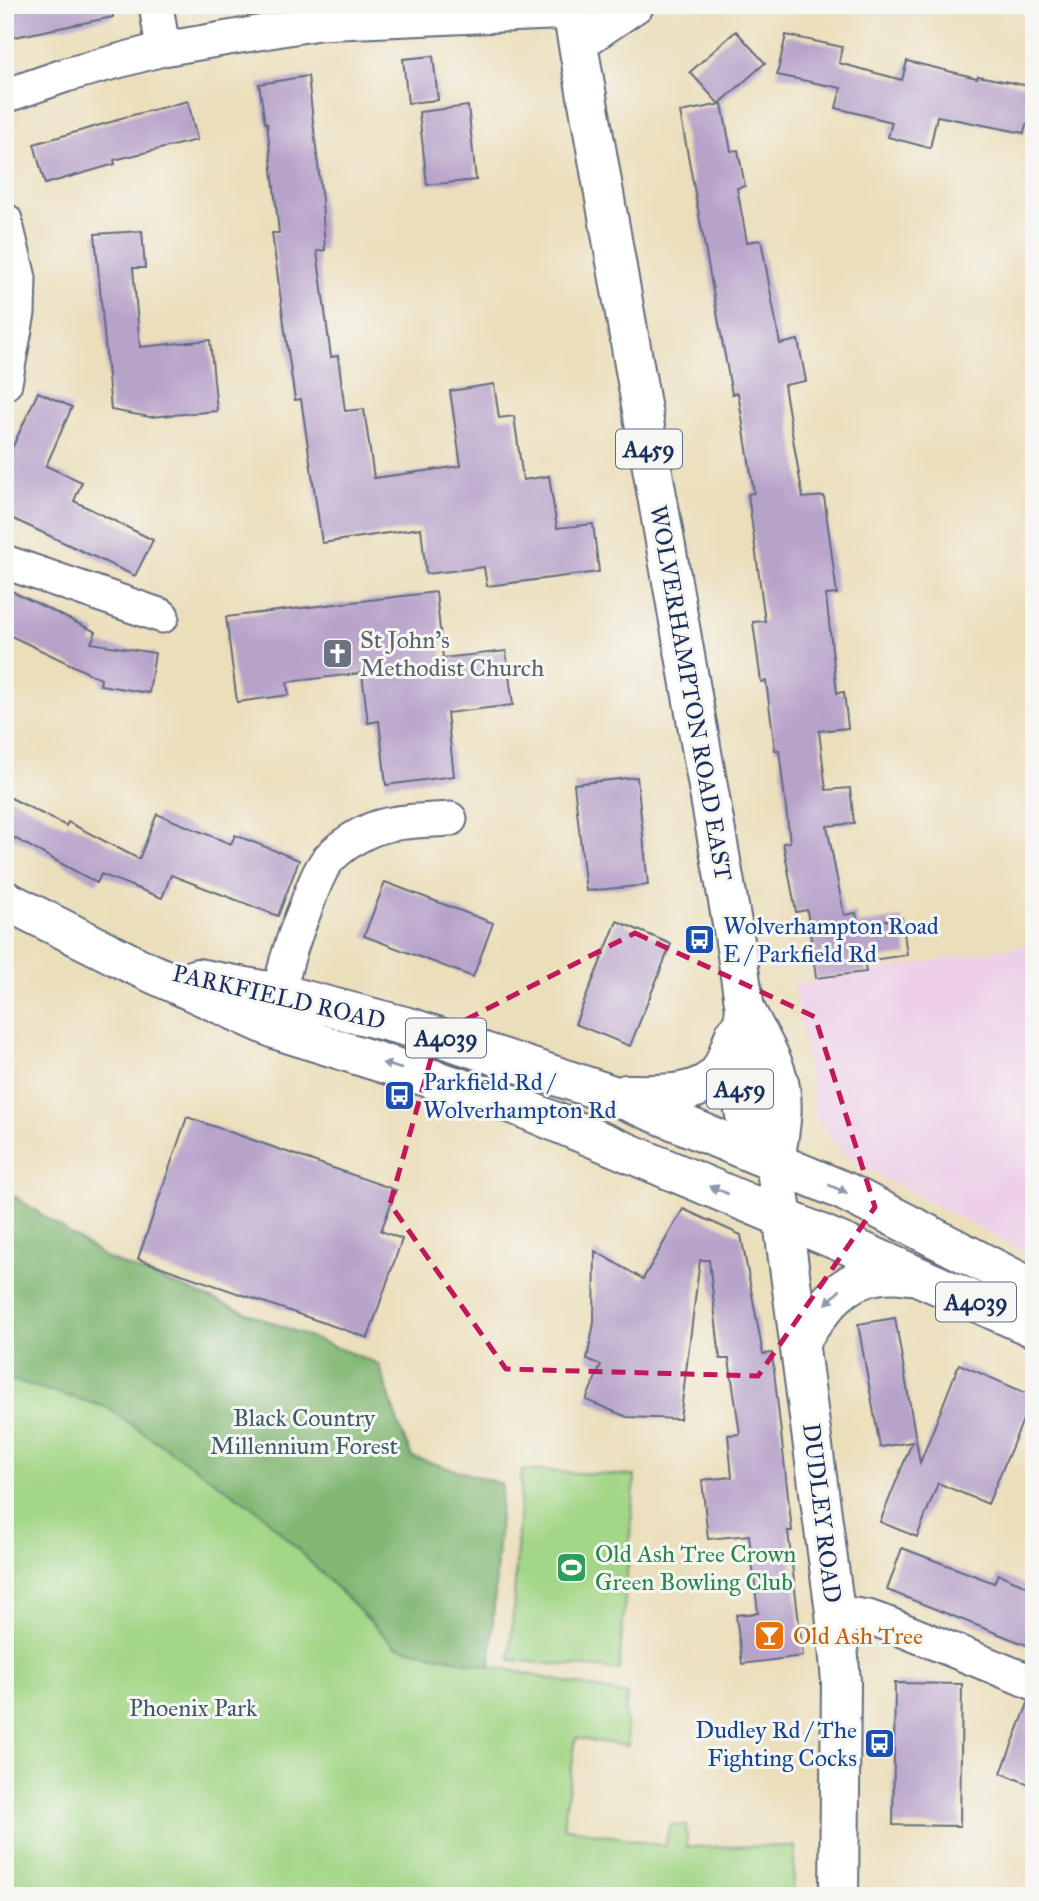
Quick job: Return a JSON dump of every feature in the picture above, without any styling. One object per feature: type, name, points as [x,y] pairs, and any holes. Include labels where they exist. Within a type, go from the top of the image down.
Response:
[{"type":"main road","name":"WOLVERHAMPTON ROAD EAST","points":[[574,21],[734,935],[745,1009],[736,1068],[745,1115],[775,1161],[782,1216]]},
{"type":"main road","name":"PARKFIELD ROAD","points":[[5,900],[136,966],[277,1030],[515,1105],[782,1216]]},
{"type":"main road","name":"PARKFIELD ROAD","points":[[136,966],[278,993],[425,1032],[610,1094],[775,1161]]},
{"type":"main road","points":[[610,1094],[661,1094],[691,1090],[705,1083],[720,1071],[745,1009]]},
{"type":"main road","name":"A4039","points":[[775,1161],[844,1191],[1034,1289]]},
{"type":"main road","name":"A4039","points":[[782,1216],[1034,1328]]},
{"type":"main road","name":"DUDLEY ROAD","points":[[782,1216],[835,1612],[841,1682],[839,1896]]},
{"type":"main road","points":[[800,1341],[832,1297],[856,1281],[888,1272],[919,1277]]},
{"type":"street","points":[[156,5],[163,49]]},
{"type":"street","points":[[5,96],[66,75],[163,49],[318,23],[574,21],[637,5]]},
{"type":"street","points":[[5,220],[19,278],[18,313],[5,383]]},
{"type":"street","points":[[5,562],[162,615]]},
{"type":"street","points":[[277,1030],[278,993],[286,961],[303,913],[327,861],[366,831],[395,824],[450,819]]},
{"type":"street","points":[[835,1612],[868,1617],[1034,1682]]},
{"type":"highlighted area","points":[[635,933],[815,1017],[875,1207],[758,1376],[506,1369],[390,1204],[438,1034]]},
{"type":"shaded area","points":[[1026,941],[1034,942],[1034,1257],[858,1164],[841,1151],[816,1117],[794,985],[1026,945]]},
{"type":"green space","name":"Black Country Millennium Forest","points":[[5,1190],[106,1258],[379,1364],[412,1457],[502,1484],[490,1667],[395,1646],[260,1512],[106,1407],[5,1378]]},
{"type":"green space","name":"Phoenix Park","points":[[5,1225],[395,1646],[627,1695],[625,1713],[628,1746],[576,1738],[563,1827],[665,1846],[670,1825],[686,1825],[687,1847],[795,1846],[793,1896],[5,1896]]},
{"type":"green space","name":"Old Ash Tree Crown Green Bowling Club","points":[[522,1470],[635,1476],[619,1670],[510,1660]]},
{"type":"building","points":[[5,5],[112,5],[113,17],[5,39]]},
{"type":"building","points":[[736,31],[765,63],[719,104],[690,72]]},
{"type":"building","points":[[786,35],[842,47],[839,63],[902,80],[907,61],[977,78],[978,76],[1034,87],[1034,127],[1026,125],[1024,133],[937,116],[930,148],[888,137],[892,122],[836,108],[841,88],[777,75]]},
{"type":"building","points":[[433,56],[438,100],[408,103],[403,59]]},
{"type":"building","points":[[308,76],[325,250],[317,251],[331,357],[338,356],[345,411],[364,409],[374,478],[461,466],[450,391],[494,384],[499,418],[514,416],[523,480],[549,476],[557,528],[593,524],[599,572],[487,586],[484,567],[426,574],[421,528],[322,543],[301,399],[295,400],[285,331],[272,233],[279,233],[267,123],[259,84]]},
{"type":"building","points":[[188,101],[197,140],[114,160],[115,164],[45,184],[34,144]]},
{"type":"building","points":[[722,104],[731,151],[738,150],[745,186],[737,188],[747,242],[761,240],[780,344],[798,340],[806,381],[784,385],[803,498],[824,496],[837,594],[826,595],[837,693],[844,692],[848,728],[819,731],[826,790],[850,788],[854,823],[827,826],[844,915],[856,913],[858,924],[902,918],[907,955],[864,961],[866,972],[816,978],[807,910],[796,912],[783,843],[790,842],[779,750],[775,750],[766,681],[761,682],[753,622],[765,621],[748,494],[754,493],[738,393],[732,394],[680,112]]},
{"type":"building","points":[[468,106],[476,180],[427,185],[419,112]]},
{"type":"building","points":[[142,231],[145,268],[133,268],[140,347],[210,340],[217,411],[150,417],[111,410],[95,234]]},
{"type":"building","points":[[38,392],[72,407],[46,466],[82,482],[74,501],[153,540],[135,576],[5,515],[5,463]]},
{"type":"building","points":[[5,588],[96,632],[91,643],[155,653],[149,693],[100,685],[101,679],[5,633]]},
{"type":"building","name":"St John's Methodist Church","points":[[436,592],[443,658],[506,651],[513,705],[447,713],[454,776],[386,785],[379,721],[368,723],[362,673],[287,682],[289,695],[237,702],[226,617]]},
{"type":"building","points":[[637,777],[648,885],[586,891],[574,784]]},
{"type":"building","points":[[5,795],[66,826],[68,822],[139,859],[157,814],[231,844],[235,835],[299,860],[278,916],[171,875],[162,898],[101,874],[97,883],[5,833]]},
{"type":"building","points":[[385,882],[493,923],[473,977],[364,936]]},
{"type":"building","points":[[617,921],[671,944],[630,1046],[575,1024]]},
{"type":"building","points":[[187,1117],[396,1190],[381,1231],[402,1239],[368,1338],[138,1259]]},
{"type":"building","points":[[683,1209],[741,1235],[763,1354],[772,1353],[792,1531],[788,1531],[803,1656],[742,1664],[736,1615],[758,1613],[749,1535],[708,1539],[702,1480],[732,1477],[728,1435],[740,1434],[729,1359],[720,1359],[709,1260],[700,1260],[680,1419],[627,1417],[586,1400],[601,1365],[587,1359],[594,1323],[595,1251],[643,1279]]},
{"type":"building","points":[[895,1318],[920,1463],[959,1364],[1033,1396],[988,1504],[938,1483],[917,1537],[880,1522],[912,1442],[880,1447],[858,1324]]},
{"type":"building","points":[[902,1548],[994,1583],[998,1574],[1034,1589],[1034,1648],[887,1590]]},
{"type":"building","points":[[895,1683],[962,1684],[960,1826],[893,1825]]},
{"type":"building","points":[[1029,1701],[1034,1702],[1034,1786],[1001,1773]]},
{"type":"place","name":"St John's Methodist Church","points":[[337,654]]},
{"type":"place","name":"Wolverhampton Road E / Parkfield Rd","points":[[700,940]]},
{"type":"place","name":"Parkfield Rd / Wolverhampton Rd","points":[[400,1096]]},
{"type":"place","name":"Old Ash Tree Crown Green Bowling Club","points":[[572,1568]]},
{"type":"place","name":"Old Ash Tree","points":[[770,1636]]},
{"type":"place","name":"Dudley Rd / The Fighting Cocks","points":[[880,1744]]}]
